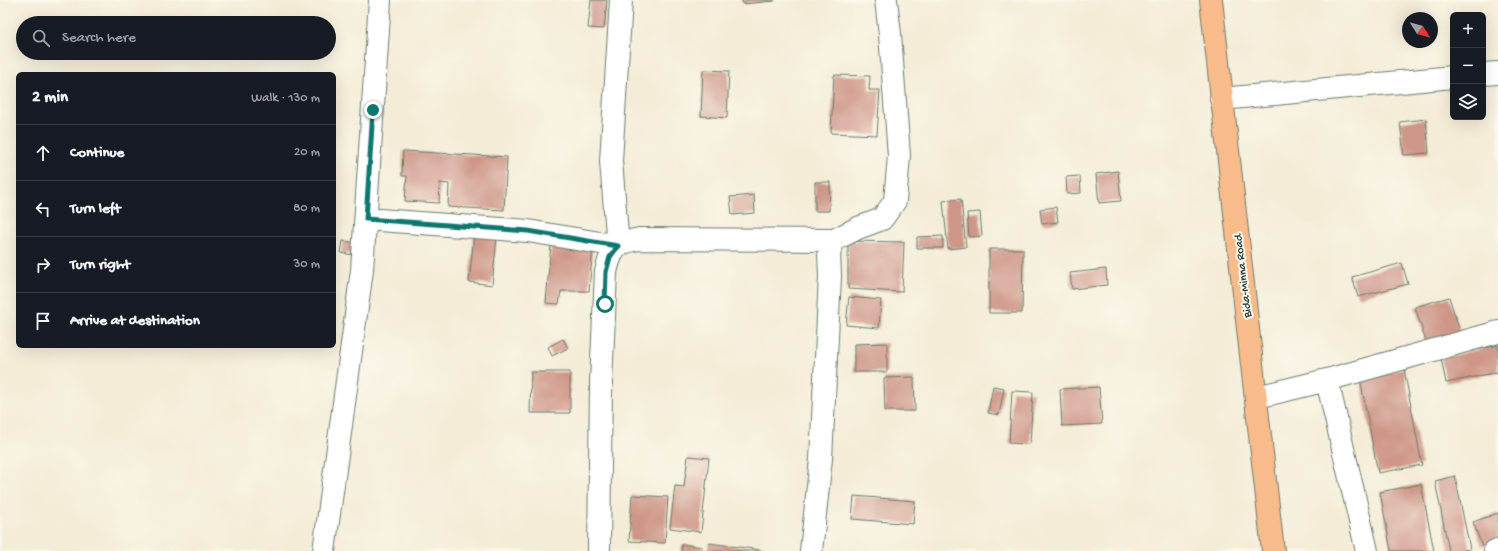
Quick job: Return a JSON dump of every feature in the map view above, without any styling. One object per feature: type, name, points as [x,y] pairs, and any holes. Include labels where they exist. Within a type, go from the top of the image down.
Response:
[{"type":"main road","name":"Bida-Minna Road","points":[[1211,0],[1221,99],[1257,397],[1273,551]]},
{"type":"street","points":[[324,551],[362,270],[380,0]]},
{"type":"street","points":[[618,246],[611,160],[621,0]]},
{"type":"street","points":[[599,551],[601,383],[606,272],[610,257],[618,246],[627,241],[639,239],[834,240],[858,228],[882,219],[895,201],[900,156],[886,0]]},
{"type":"street","points":[[1486,74],[1498,73]]},
{"type":"street","points":[[1221,99],[1450,77]]},
{"type":"street","points":[[366,219],[528,231],[618,246]]},
{"type":"street","points":[[811,551],[822,459],[830,276],[829,254],[834,240]]},
{"type":"street","points":[[1257,397],[1327,380],[1498,332]]},
{"type":"street","points":[[1327,380],[1367,551]]},
{"type":"building","points":[[591,0],[607,0],[604,29],[588,28]]},
{"type":"building","points":[[742,0],[774,0],[774,1],[743,4]]},
{"type":"building","points":[[703,70],[729,71],[727,118],[701,116]]},
{"type":"building","points":[[834,75],[870,76],[869,90],[880,90],[877,135],[831,133]]},
{"type":"building","points":[[1426,119],[1429,153],[1404,155],[1400,122]]},
{"type":"building","points":[[403,151],[507,157],[504,210],[448,207],[449,184],[440,183],[439,203],[405,201],[407,176],[402,176]]},
{"type":"building","points":[[1118,171],[1121,201],[1099,203],[1096,174]]},
{"type":"building","points":[[1080,176],[1081,193],[1067,194],[1066,177]]},
{"type":"building","points":[[815,182],[830,182],[829,211],[815,211]]},
{"type":"building","points":[[754,195],[755,213],[732,215],[730,197]]},
{"type":"building","points":[[961,199],[966,247],[948,249],[943,201]]},
{"type":"building","points":[[1056,207],[1058,222],[1042,224],[1040,209]]},
{"type":"building","points":[[980,212],[982,236],[969,237],[967,213]]},
{"type":"building","points":[[474,235],[497,237],[492,285],[469,282]]},
{"type":"building","points":[[943,236],[943,248],[917,248],[917,237]]},
{"type":"building","points":[[343,241],[357,243],[354,255],[341,253]]},
{"type":"building","points":[[848,241],[904,242],[902,292],[848,289]]},
{"type":"building","points":[[551,243],[593,247],[589,291],[561,291],[559,304],[546,303]]},
{"type":"building","points":[[989,249],[1023,249],[1022,313],[989,313]]},
{"type":"building","points":[[1402,263],[1408,284],[1358,297],[1352,277]]},
{"type":"building","points":[[1106,269],[1107,285],[1072,289],[1070,273]]},
{"type":"building","points":[[849,297],[881,300],[879,328],[846,325]]},
{"type":"building","points":[[1449,297],[1461,334],[1427,345],[1415,307]]},
{"type":"building","points":[[563,339],[568,348],[552,356],[548,347]]},
{"type":"building","points":[[887,343],[887,372],[854,372],[854,344]]},
{"type":"building","points":[[1498,345],[1498,372],[1446,383],[1441,358]]},
{"type":"building","points":[[1404,369],[1422,465],[1378,473],[1360,378]]},
{"type":"building","points":[[531,372],[570,372],[570,413],[530,413]]},
{"type":"building","points":[[914,377],[915,411],[885,411],[884,378]]},
{"type":"building","points":[[993,386],[1004,388],[999,415],[988,413]]},
{"type":"building","points":[[1099,387],[1102,424],[1062,426],[1060,389]]},
{"type":"building","points":[[1012,391],[1033,392],[1030,444],[1009,443]]},
{"type":"building","points":[[688,456],[709,458],[701,532],[670,528],[675,486],[684,487]]},
{"type":"building","points":[[1455,476],[1470,549],[1449,551],[1435,481]]},
{"type":"building","points":[[1421,484],[1434,551],[1391,551],[1380,492]]},
{"type":"building","points":[[632,495],[668,497],[665,543],[629,541]]},
{"type":"building","points":[[854,496],[915,501],[913,524],[852,519]]},
{"type":"building","points":[[1498,513],[1498,540],[1482,546],[1473,522]]},
{"type":"building","points":[[709,543],[761,550],[761,551],[708,551]]},
{"type":"building","points":[[682,544],[702,547],[702,551],[681,551]]},
{"type":"route","points":[[373,110],[366,219],[528,231],[618,246],[610,257],[606,272],[605,304]]}]
